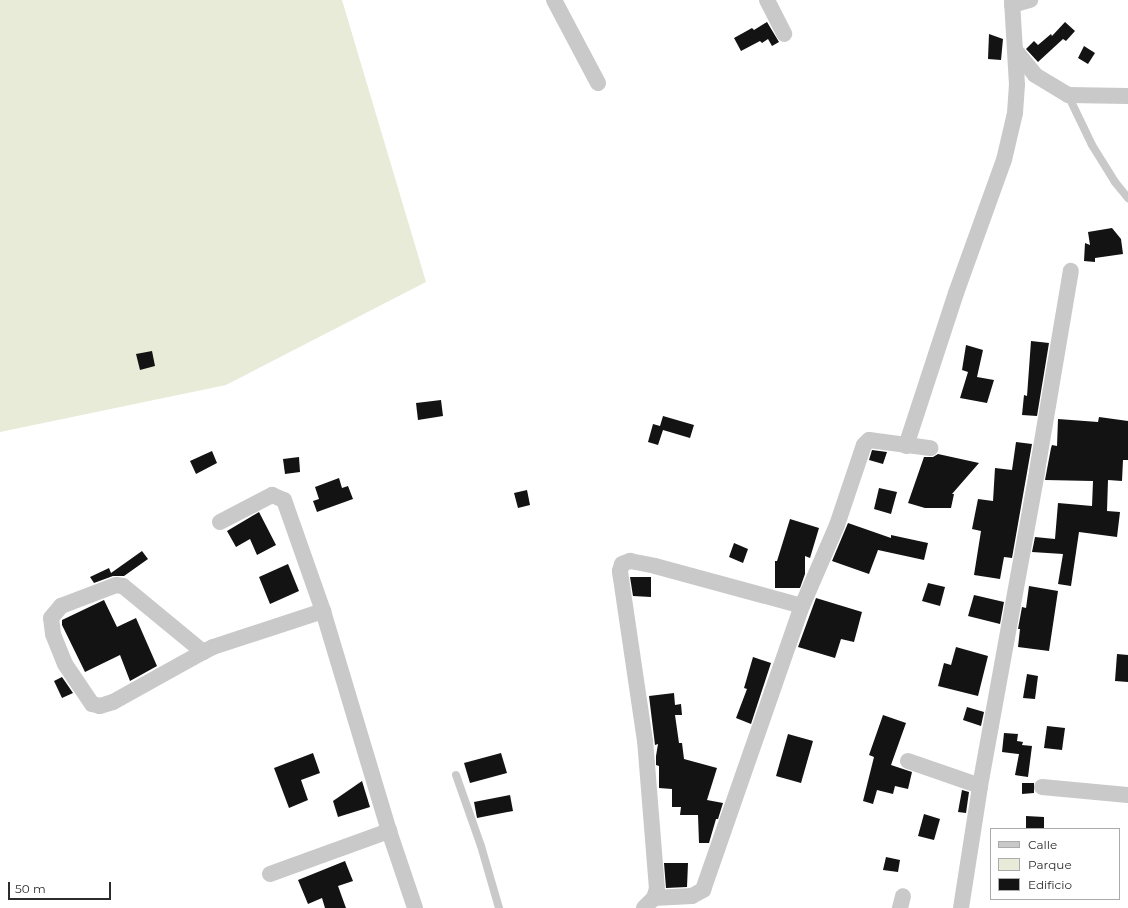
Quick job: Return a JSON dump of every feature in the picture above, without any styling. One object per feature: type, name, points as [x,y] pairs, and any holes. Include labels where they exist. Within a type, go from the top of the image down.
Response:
[{"type":"street","points":[[554,0],[598,83]]},
{"type":"street","points":[[767,0],[784,34]]},
{"type":"street","points":[[906,446],[956,293],[1004,160],[1015,113],[1017,85],[1012,3],[1030,0]]},
{"type":"street","points":[[1015,50],[1035,75],[1068,95],[1128,96]]},
{"type":"street","points":[[961,908],[980,786],[1036,478],[1071,271]]},
{"type":"street","points":[[649,903],[692,896],[703,890],[802,606],[837,524],[864,445],[869,440],[930,448]]},
{"type":"street","points":[[220,522],[272,495],[284,500],[323,611],[415,908]]},
{"type":"street","points":[[649,903],[656,889],[645,742],[620,571],[622,564],[630,561],[655,566],[802,606]]},
{"type":"street","points":[[203,652],[124,586],[116,585],[61,606],[51,618],[52,634],[65,664],[92,704],[100,706],[113,702],[213,647],[323,611]]},
{"type":"street","points":[[908,761],[980,786]]},
{"type":"street","points":[[1042,787],[1128,795]]},
{"type":"street","points":[[270,874],[390,831]]},
{"type":"lane","points":[[1068,95],[1092,145],[1115,182],[1128,198]]},
{"type":"lane","points":[[456,775],[481,846],[499,908]]},
{"type":"green space","points":[[0,0],[342,0],[426,282],[226,385],[0,432]]},
{"type":"building","points":[[767,22],[779,42],[772,46],[768,39],[762,43],[760,41],[741,51],[734,38],[752,28],[754,30]]},
{"type":"building","points":[[1065,22],[1075,31],[1066,41],[1063,39],[1038,62],[1026,49],[1034,41],[1038,45],[1051,34],[1052,36]]},
{"type":"building","points":[[989,34],[1003,39],[1001,60],[988,59]]},
{"type":"building","points":[[1084,46],[1095,53],[1088,64],[1078,58]]},
{"type":"building","points":[[1112,228],[1121,239],[1123,254],[1095,258],[1095,262],[1084,261],[1085,243],[1090,245],[1088,232]]},
{"type":"building","points":[[1031,341],[1049,343],[1037,416],[1022,415],[1024,395],[1027,396]]},
{"type":"building","points":[[966,345],[983,350],[977,377],[994,380],[987,403],[960,398],[968,372],[962,370]]},
{"type":"building","points":[[152,351],[155,366],[140,370],[136,354]]},
{"type":"building","points":[[441,400],[443,416],[418,420],[416,403]]},
{"type":"building","points":[[663,416],[694,425],[690,438],[663,430],[658,445],[648,442],[653,424],[660,426]]},
{"type":"building","points":[[1099,417],[1128,421],[1128,460],[1123,460],[1122,481],[1108,480],[1107,511],[1120,512],[1117,537],[1079,532],[1071,586],[1058,584],[1063,554],[1032,552],[1035,537],[1055,539],[1058,503],[1092,506],[1093,481],[1045,480],[1052,445],[1057,446],[1058,419],[1098,422]]},
{"type":"building","points":[[1016,442],[1032,444],[1012,558],[1004,557],[1000,579],[974,575],[981,531],[972,529],[978,499],[993,501],[995,468],[1012,470]]},
{"type":"building","points":[[872,450],[887,452],[883,464],[869,460]]},
{"type":"building","points":[[212,451],[217,463],[196,474],[190,461]]},
{"type":"building","points":[[938,454],[979,463],[952,494],[954,494],[951,508],[925,508],[908,503],[924,457],[933,457]]},
{"type":"building","points":[[299,457],[300,472],[285,474],[283,459]]},
{"type":"building","points":[[339,478],[342,488],[348,486],[353,499],[317,512],[313,501],[319,499],[315,487]]},
{"type":"building","points":[[879,488],[897,492],[891,514],[874,509]]},
{"type":"building","points":[[527,490],[530,505],[518,508],[514,493]]},
{"type":"building","points":[[259,512],[276,545],[257,555],[250,539],[236,547],[227,531]]},
{"type":"building","points":[[790,519],[819,528],[810,558],[805,556],[805,574],[800,588],[775,588],[775,561],[777,561]]},
{"type":"building","points":[[848,523],[891,538],[891,535],[928,543],[924,560],[878,550],[869,574],[832,561]]},
{"type":"building","points":[[734,543],[748,549],[743,563],[729,557]]},
{"type":"building","points":[[142,551],[148,559],[124,576],[113,576],[94,583],[90,577],[109,568],[111,573]]},
{"type":"building","points":[[288,564],[299,591],[270,604],[259,577]]},
{"type":"building","points":[[630,577],[651,577],[651,597],[633,596]]},
{"type":"building","points":[[928,583],[945,587],[940,606],[922,601]]},
{"type":"building","points":[[1029,586],[1058,591],[1049,651],[1018,647],[1020,629],[1018,629],[1022,607],[1026,608]]},
{"type":"building","points":[[974,595],[1004,602],[1000,624],[968,616]]},
{"type":"building","points":[[816,598],[862,612],[854,642],[841,639],[835,658],[798,647]]},
{"type":"building","points":[[104,600],[117,627],[136,618],[157,666],[130,681],[120,655],[85,672],[62,625],[62,620]]},
{"type":"building","points":[[956,647],[988,656],[978,696],[938,686],[944,663],[951,665]]},
{"type":"building","points":[[1117,654],[1128,655],[1128,682],[1115,681]]},
{"type":"building","points":[[753,657],[771,663],[751,724],[736,718],[747,689],[744,688]]},
{"type":"building","points":[[1027,674],[1038,676],[1035,699],[1023,698]]},
{"type":"building","points":[[62,677],[73,693],[62,698],[54,681]]},
{"type":"building","points":[[674,693],[675,705],[681,704],[682,715],[675,715],[679,743],[682,743],[684,759],[717,768],[707,800],[723,803],[718,819],[716,819],[709,843],[699,843],[698,815],[680,815],[681,807],[672,807],[672,789],[659,788],[659,766],[656,765],[658,744],[655,745],[649,696]]},
{"type":"building","points":[[967,707],[984,712],[981,726],[963,720]]},
{"type":"building","points":[[883,715],[906,723],[891,765],[912,772],[908,789],[895,786],[893,794],[877,790],[873,804],[863,801],[874,757],[869,755]]},
{"type":"building","points":[[1047,726],[1065,728],[1062,750],[1044,748]]},
{"type":"building","points":[[1004,733],[1018,734],[1017,741],[1023,742],[1022,745],[1032,746],[1028,777],[1015,775],[1019,754],[1002,752]]},
{"type":"building","points":[[788,734],[813,741],[801,783],[776,776]]},
{"type":"building","points":[[313,753],[320,773],[301,780],[308,800],[289,808],[274,768]]},
{"type":"building","points":[[501,753],[507,773],[470,783],[464,763]]},
{"type":"building","points":[[362,781],[370,807],[338,817],[333,801]]},
{"type":"building","points":[[1022,783],[1034,783],[1034,793],[1022,794]]},
{"type":"building","points":[[962,790],[969,792],[966,813],[958,812]]},
{"type":"building","points":[[510,795],[513,811],[477,818],[474,802]]},
{"type":"building","points":[[924,814],[940,819],[934,840],[918,836]]},
{"type":"building","points":[[1026,816],[1044,817],[1044,828],[1026,828]]},
{"type":"building","points":[[886,857],[900,860],[898,872],[883,870]]},
{"type":"building","points":[[345,861],[353,881],[338,886],[346,908],[325,908],[322,898],[308,904],[298,880]]},
{"type":"building","points":[[664,863],[688,863],[687,887],[666,888]]}]
